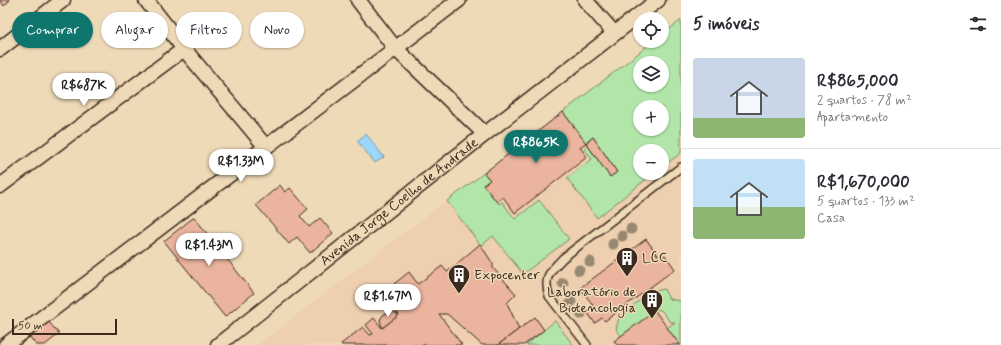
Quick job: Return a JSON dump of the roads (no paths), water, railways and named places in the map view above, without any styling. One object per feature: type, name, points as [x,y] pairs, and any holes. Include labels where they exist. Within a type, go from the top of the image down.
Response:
[{"type":"street","points":[[0,49],[63,0]]},
{"type":"street","points":[[146,0],[184,49],[266,147]]},
{"type":"street","points":[[358,0],[395,48],[485,134]]},
{"type":"street","points":[[6,345],[459,0]]},
{"type":"street","points":[[585,0],[614,33]]},
{"type":"street","name":"Avenida Jorge Coelho de Andrade","points":[[218,345],[485,134],[658,0]]},
{"type":"street","points":[[0,186],[184,49]]},
{"type":"lane","points":[[587,345],[549,296],[546,288],[547,277],[563,258],[681,167]]},
{"type":"water","points":[[366,134],[384,157],[375,163],[357,141]]},
{"type":"place","name":"LCC","points":[[627,278]]},
{"type":"place","name":"Expocenter","points":[[459,294]]},
{"type":"place","name":"Laboratório de Biotencologia","points":[[652,320]]}]
